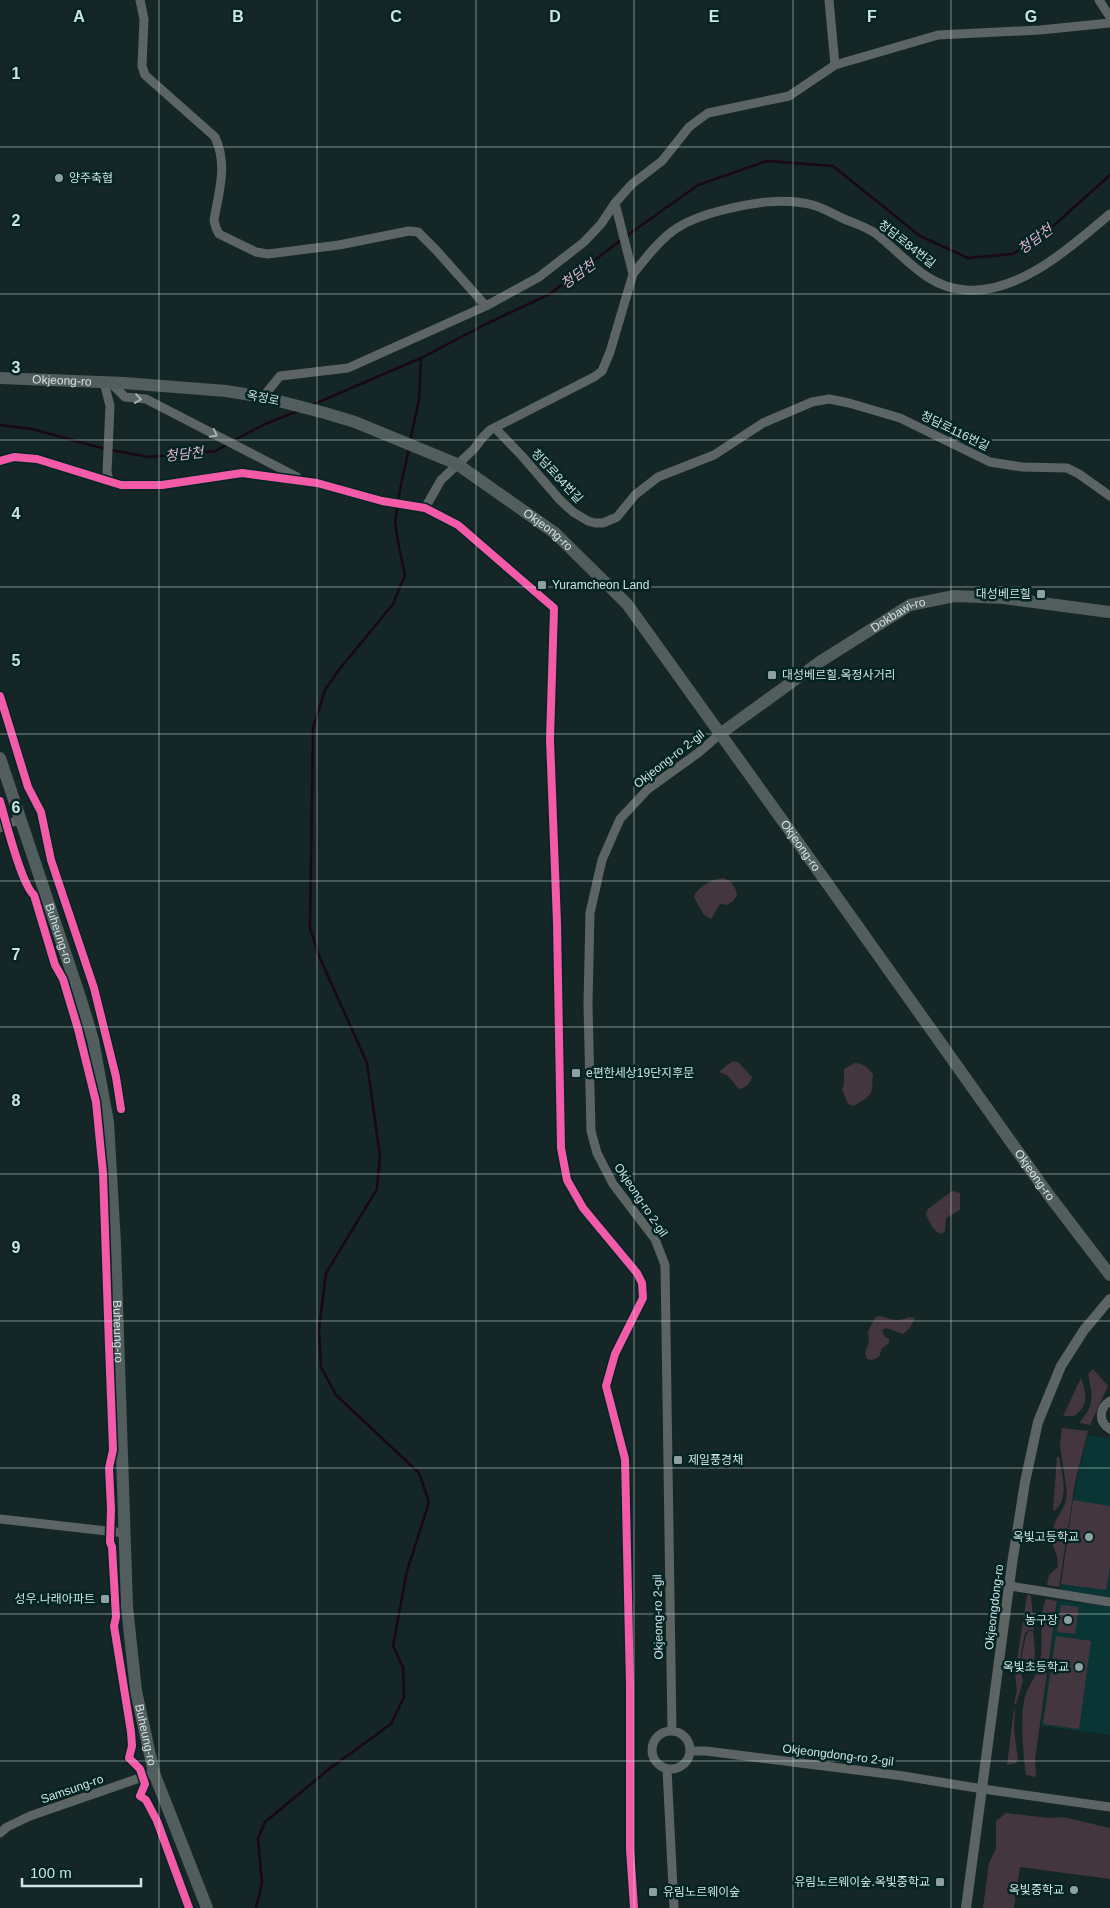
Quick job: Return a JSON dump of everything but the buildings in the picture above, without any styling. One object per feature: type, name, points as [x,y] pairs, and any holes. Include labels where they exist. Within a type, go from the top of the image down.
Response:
[{"type":"main road","name":"Okjeong-ro","points":[[1,378],[107,382]]},
{"type":"main road","name":"옥정로","points":[[107,382],[226,391],[326,412],[452,462]]},
{"type":"main road","name":"Okjeong-ro","points":[[452,462],[555,533],[627,604],[1048,1194],[1110,1275]]},
{"type":"main road","name":"Dokbawi-ro","points":[[720,734],[821,660],[910,605],[954,596],[1004,598],[1110,612]]},
{"type":"main road","name":"Buheung-ro","points":[[1,762],[84,1008],[93,1040],[108,1122],[115,1244],[127,1608],[136,1691],[154,1773],[207,1908]]},
{"type":"street","points":[[140,0],[144,19],[142,66],[145,75],[215,137],[221,149],[223,161],[214,220],[219,234],[256,252],[268,254],[339,245],[409,231],[418,232],[486,306]]},
{"type":"street","points":[[829,0],[835,65]]},
{"type":"street","points":[[1099,0],[1110,17]]},
{"type":"street","points":[[268,399],[280,376],[348,368],[486,306],[539,277],[568,255],[601,224],[615,203],[632,184],[662,160],[689,126],[708,113],[789,96],[835,65],[938,36],[1040,30],[1110,23]]},
{"type":"street","name":"청담로84번길","points":[[421,507],[452,462],[474,449],[483,437],[495,428],[589,380],[602,371],[610,352],[632,270],[670,232],[689,222],[738,206],[758,202],[813,205],[873,232],[917,270],[932,280],[958,289],[976,290],[1004,284],[1037,270],[1060,255],[1110,214]]},
{"type":"street","points":[[615,203],[632,270]]},
{"type":"street","points":[[107,382],[125,397],[146,399],[265,462],[306,481]]},
{"type":"street","points":[[107,382],[110,406],[108,476]]},
{"type":"street","name":"청담로84번길","points":[[495,428],[573,512],[588,521],[603,523],[623,512],[635,495],[651,481],[665,473],[714,455],[763,423],[812,402],[829,399],[844,401]]},
{"type":"street","name":"청담로116번길","points":[[844,401],[900,418],[990,462],[1022,467],[1066,468],[1079,474],[1110,496]]},
{"type":"street","points":[[0,460],[14,457],[37,458],[108,476],[121,485],[162,485],[242,473],[306,481],[382,500],[421,507],[458,525],[554,608],[550,740],[557,924],[561,1148],[567,1180],[583,1208],[637,1273],[642,1283],[643,1298],[615,1354],[606,1386],[625,1459],[630,1686],[630,1849],[634,1908]]},
{"type":"street","name":"Okjeong-ro 2-gil","points":[[672,1732],[665,1264],[655,1240],[613,1184],[597,1153],[592,1131],[588,1004],[590,913],[602,860],[620,819],[648,789],[698,754],[720,734]]},
{"type":"street","points":[[0,828],[20,819]]},
{"type":"street","name":"Okjeongdong-ro","points":[[966,1908],[1025,1482],[1041,1414],[1061,1366],[1071,1348],[1110,1299]]},
{"type":"street","points":[[1110,1401],[1102,1408],[1101,1417],[1103,1423],[1110,1429]]},
{"type":"street","points":[[0,1519],[125,1533]]},
{"type":"street","points":[[1010,1586],[1110,1602]]},
{"type":"street","points":[[672,1732],[683,1736],[687,1740],[690,1751],[685,1763],[674,1769],[668,1769],[657,1763],[653,1757],[653,1745],[660,1735],[672,1732]]},
{"type":"street","name":"Okjeongdong-ro 2-gil","points":[[690,1751],[706,1751],[804,1763],[1110,1807]]},
{"type":"street","points":[[668,1769],[674,1908]]},
{"type":"street","name":"Samsung-ro","points":[[0,1833],[7,1827],[30,1816],[154,1773]]},
{"type":"shaded area","points":[[722,878],[732,884],[737,895],[727,905],[721,904],[711,919],[704,915],[694,897],[705,884]]},
{"type":"shaded area","points":[[734,1061],[738,1062],[752,1077],[747,1085],[739,1089],[728,1076],[719,1072]]},
{"type":"shaded area","points":[[855,1063],[866,1067],[873,1075],[872,1091],[866,1098],[854,1106],[848,1104],[842,1089],[844,1085],[844,1069]]},
{"type":"shaded area","points":[[952,1191],[960,1193],[960,1210],[946,1218],[945,1231],[941,1234],[930,1223],[926,1214],[928,1209]]},
{"type":"shaded area","points":[[881,1316],[895,1320],[909,1317],[915,1318],[910,1328],[903,1334],[886,1328],[882,1330],[884,1336],[889,1339],[889,1343],[882,1348],[879,1357],[872,1360],[867,1359],[865,1353],[869,1342],[868,1331],[876,1317]]},
{"type":"shaded area","points":[[1093,1369],[1108,1386],[1090,1425],[1079,1423],[1090,1405],[1092,1395],[1088,1374]]},
{"type":"shaded area","points":[[1081,1378],[1085,1394],[1083,1408],[1074,1416],[1063,1416]]},
{"type":"shaded area","points":[[1062,1428],[1088,1431],[1075,1482],[1059,1587],[1047,1585],[1049,1575],[1058,1567],[1057,1556],[1051,1541],[1055,1522],[1065,1504],[1067,1493],[1060,1445]]},
{"type":"shaded area","name":"옥빛고등학교","points":[[1088,1435],[1110,1439],[1110,1597],[1060,1590],[1076,1484]]},
{"type":"shaded area","points":[[1057,1457],[1059,1457],[1062,1471],[1064,1492],[1060,1505],[1055,1511],[1053,1509]]},
{"type":"shaded area","name":"옥빛고등학교","points":[[1073,1500],[1110,1506],[1110,1566],[1106,1590],[1061,1584]]},
{"type":"shaded area","points":[[1027,1595],[1031,1595],[1034,1630],[1029,1630],[1025,1633],[1020,1670],[1023,1681],[1016,1704],[1014,1704],[1017,1691],[1015,1674]]},
{"type":"shaded area","points":[[1046,1599],[1057,1601],[1035,1760],[1036,1777],[1026,1775],[1022,1725],[1023,1705],[1040,1661],[1042,1614]]},
{"type":"shaded area","name":"옥빛초등학교","points":[[1058,1600],[1110,1607],[1110,1735],[1041,1726]]},
{"type":"shaded area","name":"농구장","points":[[1061,1605],[1079,1607],[1075,1634],[1057,1632]]},
{"type":"shaded area","points":[[1029,1631],[1033,1631],[1034,1662],[1021,1660],[1026,1635]]},
{"type":"shaded area","points":[[1056,1636],[1091,1641],[1079,1729],[1043,1724]]},
{"type":"shaded area","points":[[1014,1709],[1014,1731],[1018,1759],[1016,1763],[1007,1765]]},
{"type":"shaded area","points":[[1006,1813],[1049,1818],[1063,1817],[1110,1828],[1110,1879],[1020,1867],[1014,1908],[983,1908],[989,1863],[996,1849],[996,1821]]},
{"type":"waterway","name":"청담천","points":[[625,237],[698,185],[767,161],[833,166],[920,236],[968,258],[1013,254],[1051,228],[1110,175]]},
{"type":"waterway","name":"청담천","points":[[312,405],[421,358],[488,323],[550,294],[621,240]]},
{"type":"waterway","points":[[410,441],[419,400],[421,358]]},
{"type":"waterway","name":"청담천","points":[[233,441],[265,424],[298,411]]},
{"type":"waterway","name":"청담천","points":[[0,425],[32,429],[105,449]]},
{"type":"waterway","name":"청담천","points":[[111,450],[149,457],[215,451],[228,444]]},
{"type":"waterway","points":[[256,1908],[262,1883],[258,1838],[265,1822],[329,1769],[391,1724],[404,1697],[403,1667],[393,1646],[407,1571],[429,1502],[419,1473],[336,1395],[321,1367],[319,1329],[326,1273],[377,1189],[380,1156],[367,1063],[319,956],[310,928],[313,728],[325,690],[338,671],[393,604],[405,575],[395,522],[409,449]]},
{"type":"cycle path","points":[[0,461],[14,457],[37,459],[121,485],[162,485],[242,473],[317,483],[382,501],[425,508],[458,525],[554,608],[550,739],[557,923],[561,1148],[567,1180],[583,1208],[637,1273],[642,1283],[643,1298],[615,1354],[606,1386],[625,1459],[630,1686],[630,1849],[634,1908]]},
{"type":"cycle path","points":[[0,696],[28,787],[41,812],[51,860],[94,988],[116,1077],[121,1109]]},
{"type":"cycle path","points":[[0,801],[19,866],[29,889],[34,895],[55,965],[63,979],[78,1029],[96,1102],[103,1173],[113,1450],[109,1468],[110,1542],[112,1547],[116,1617],[114,1626],[131,1732],[132,1746],[129,1758],[140,1769],[145,1784],[140,1796],[146,1800],[157,1821],[189,1908]]},
{"type":"place","name":"양주축협","points":[[59,178]]},
{"type":"place","name":"Yuramcheon Land","points":[[542,585]]},
{"type":"place","name":"대성베르힐","points":[[1041,594]]},
{"type":"place","name":"대성베르힐.옥정사거리","points":[[772,675]]},
{"type":"place","name":"e편한세상19단지후문","points":[[576,1073]]},
{"type":"place","name":"제일풍경채","points":[[678,1460]]},
{"type":"place","name":"옥빛고등학교","points":[[1089,1537]]},
{"type":"place","name":"성우.나래아파트","points":[[105,1599]]},
{"type":"place","name":"농구장","points":[[1068,1620]]},
{"type":"place","name":"옥빛초등학교","points":[[1079,1667]]},
{"type":"place","name":"유림노르웨이숲.옥빛중학교","points":[[940,1882]]},
{"type":"place","name":"옥빛중학교","points":[[1074,1890]]},
{"type":"place","name":"유림노르웨이숲","points":[[653,1892]]}]
